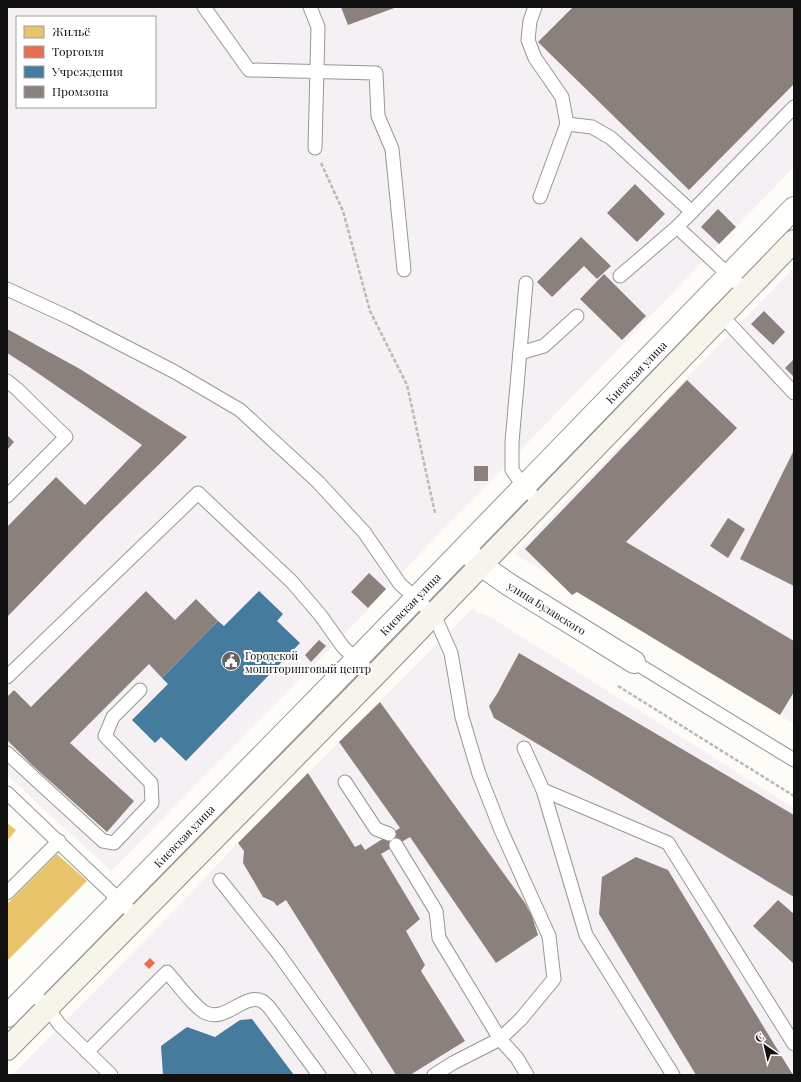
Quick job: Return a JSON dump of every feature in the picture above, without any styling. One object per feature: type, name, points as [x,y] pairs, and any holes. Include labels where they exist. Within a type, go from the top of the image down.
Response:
[{"type":"main road","name":"Киевская улица","points":[[7,1049],[374,676],[746,291],[792,247]]},
{"type":"street","name":"Киевская улица","points":[[7,1016],[464,550],[794,208]]},
{"type":"street","name":"улица Булавского","points":[[464,550],[481,565],[508,584],[634,662]]},
{"type":"lane","points":[[204,7],[250,70],[376,74],[378,116],[392,149],[404,270]]},
{"type":"lane","points":[[310,7],[318,27],[315,148]]},
{"type":"lane","points":[[535,7],[530,21],[528,40],[535,58],[547,73],[562,97],[567,124],[540,197]]},
{"type":"lane","points":[[620,276],[677,227],[794,107]]},
{"type":"lane","points":[[567,124],[592,127],[611,138],[692,212]]},
{"type":"lane","points":[[677,227],[746,291]]},
{"type":"lane","points":[[772,230],[792,247]]},
{"type":"lane","points":[[526,283],[512,442],[512,470],[524,487],[541,504]]},
{"type":"lane","points":[[7,289],[70,318],[176,372],[240,410],[318,482],[364,532],[400,584],[434,614],[451,653],[462,717],[479,774],[501,830],[549,936],[554,979],[521,1019],[500,1039],[453,1062],[434,1075]]},
{"type":"lane","points":[[520,353],[544,346],[577,316]]},
{"type":"lane","points":[[722,316],[794,392]]},
{"type":"lane","points":[[7,381],[17,388],[66,437],[7,496]]},
{"type":"lane","points":[[7,677],[198,493],[292,582],[343,647],[374,676]]},
{"type":"lane","points":[[634,662],[794,760]]},
{"type":"lane","points":[[7,753],[103,841],[114,843],[152,803],[151,783],[105,736],[113,716],[140,690]]},
{"type":"lane","points":[[524,748],[543,790],[586,935],[673,1075]]},
{"type":"lane","points":[[345,782],[376,829],[392,840],[436,912],[439,938],[500,1039],[517,1058],[527,1075]]},
{"type":"lane","points":[[543,790],[668,843],[794,1044]]},
{"type":"lane","points":[[7,793],[137,916]]},
{"type":"lane","points":[[7,893],[59,841]]},
{"type":"lane","points":[[220,880],[278,952],[365,1075]]},
{"type":"lane","points":[[88,1052],[167,972],[198,1008],[206,1013],[224,1013],[252,1000],[262,1000],[269,1007],[319,1075]]},
{"type":"lane","points":[[31,991],[48,1008],[59,1024],[112,1075]]},
{"type":"path","points":[[315,148],[343,211],[370,311],[407,385],[435,512]]},
{"type":"path","points":[[618,686],[794,796]]},
{"type":"shaded area","points":[[7,7],[794,7],[794,167],[423,550],[366,612],[111,871],[7,775]]},
{"type":"shaded area","points":[[794,268],[794,724],[515,554]]},
{"type":"shaded area","points":[[473,608],[476,612],[487,615],[794,808],[794,1075],[12,1075],[164,921],[238,843]]},
{"type":"building: Жильё","points":[[7,823],[16,830],[7,841]]},
{"type":"building: Жильё","points":[[57,854],[87,881],[7,961],[7,904]]},
{"type":"building: Торговля","points":[[150,958],[155,963],[149,969],[144,964]]},
{"type":"building: Учреждения","name":"Городской мониторинговый центр","points":[[259,591],[283,614],[277,621],[300,643],[186,761],[161,737],[155,743],[132,720],[168,684],[162,678],[218,621],[224,626]]},
{"type":"building: Учреждения","points":[[252,1019],[294,1075],[163,1075],[161,1046],[187,1027],[215,1037],[240,1020]]},
{"type":"building: Промзона","points":[[341,7],[397,7],[348,25]]},
{"type":"building: Промзона","points":[[573,7],[794,7],[794,84],[689,190],[538,42]]},
{"type":"building: Промзона","points":[[635,184],[665,214],[637,242],[607,213]]},
{"type":"building: Промзона","points":[[718,209],[736,227],[719,244],[701,227]]},
{"type":"building: Промзона","points":[[581,237],[611,266],[597,279],[584,266],[552,297],[537,282]]},
{"type":"building: Промзона","points":[[604,274],[646,316],[622,340],[580,299]]},
{"type":"building: Промзона","points":[[764,311],[785,332],[773,345],[751,324]]},
{"type":"building: Промзона","points":[[7,329],[80,369],[187,437],[101,521],[7,617],[7,527],[56,477],[85,505],[142,445],[7,353]]},
{"type":"building: Промзона","points":[[794,359],[794,377],[785,368]]},
{"type":"building: Промзона","points":[[687,380],[737,428],[626,542],[794,641],[794,692],[780,715],[577,592],[572,595],[525,549]]},
{"type":"building: Промзона","points":[[7,435],[14,442],[7,450]]},
{"type":"building: Промзона","points":[[794,450],[794,586],[740,559]]},
{"type":"building: Промзона","points":[[474,466],[488,466],[488,481],[474,481]]},
{"type":"building: Промзона","points":[[728,518],[745,529],[728,558],[710,546]]},
{"type":"building: Промзона","points":[[369,573],[386,589],[368,608],[351,592]]},
{"type":"building: Промзона","points":[[146,591],[175,620],[196,599],[218,621],[162,678],[149,664],[70,743],[134,801],[107,832],[32,765],[7,740],[7,697],[14,690],[31,707]]},
{"type":"building: Промзона","points":[[319,640],[326,646],[311,662],[305,655]]},
{"type":"building: Промзона","points":[[519,653],[794,815],[794,897],[494,718],[489,706]]},
{"type":"building: Промзона","points":[[380,702],[525,903],[532,916],[538,935],[496,963],[410,837],[381,854],[420,919],[406,931],[425,965],[421,971],[465,1041],[410,1075],[396,1075],[286,900],[277,906],[274,902],[263,897],[243,863],[244,851],[238,843],[308,773],[355,847],[361,844],[365,850],[400,828],[339,742]]},
{"type":"building: Промзона","points":[[636,857],[668,870],[793,1075],[696,1075],[599,914],[602,877]]},
{"type":"building: Промзона","points":[[778,900],[794,914],[794,964],[753,926]]},
{"type":"place","name":"Городской мониторинговый центр","points":[[231,661]]}]
